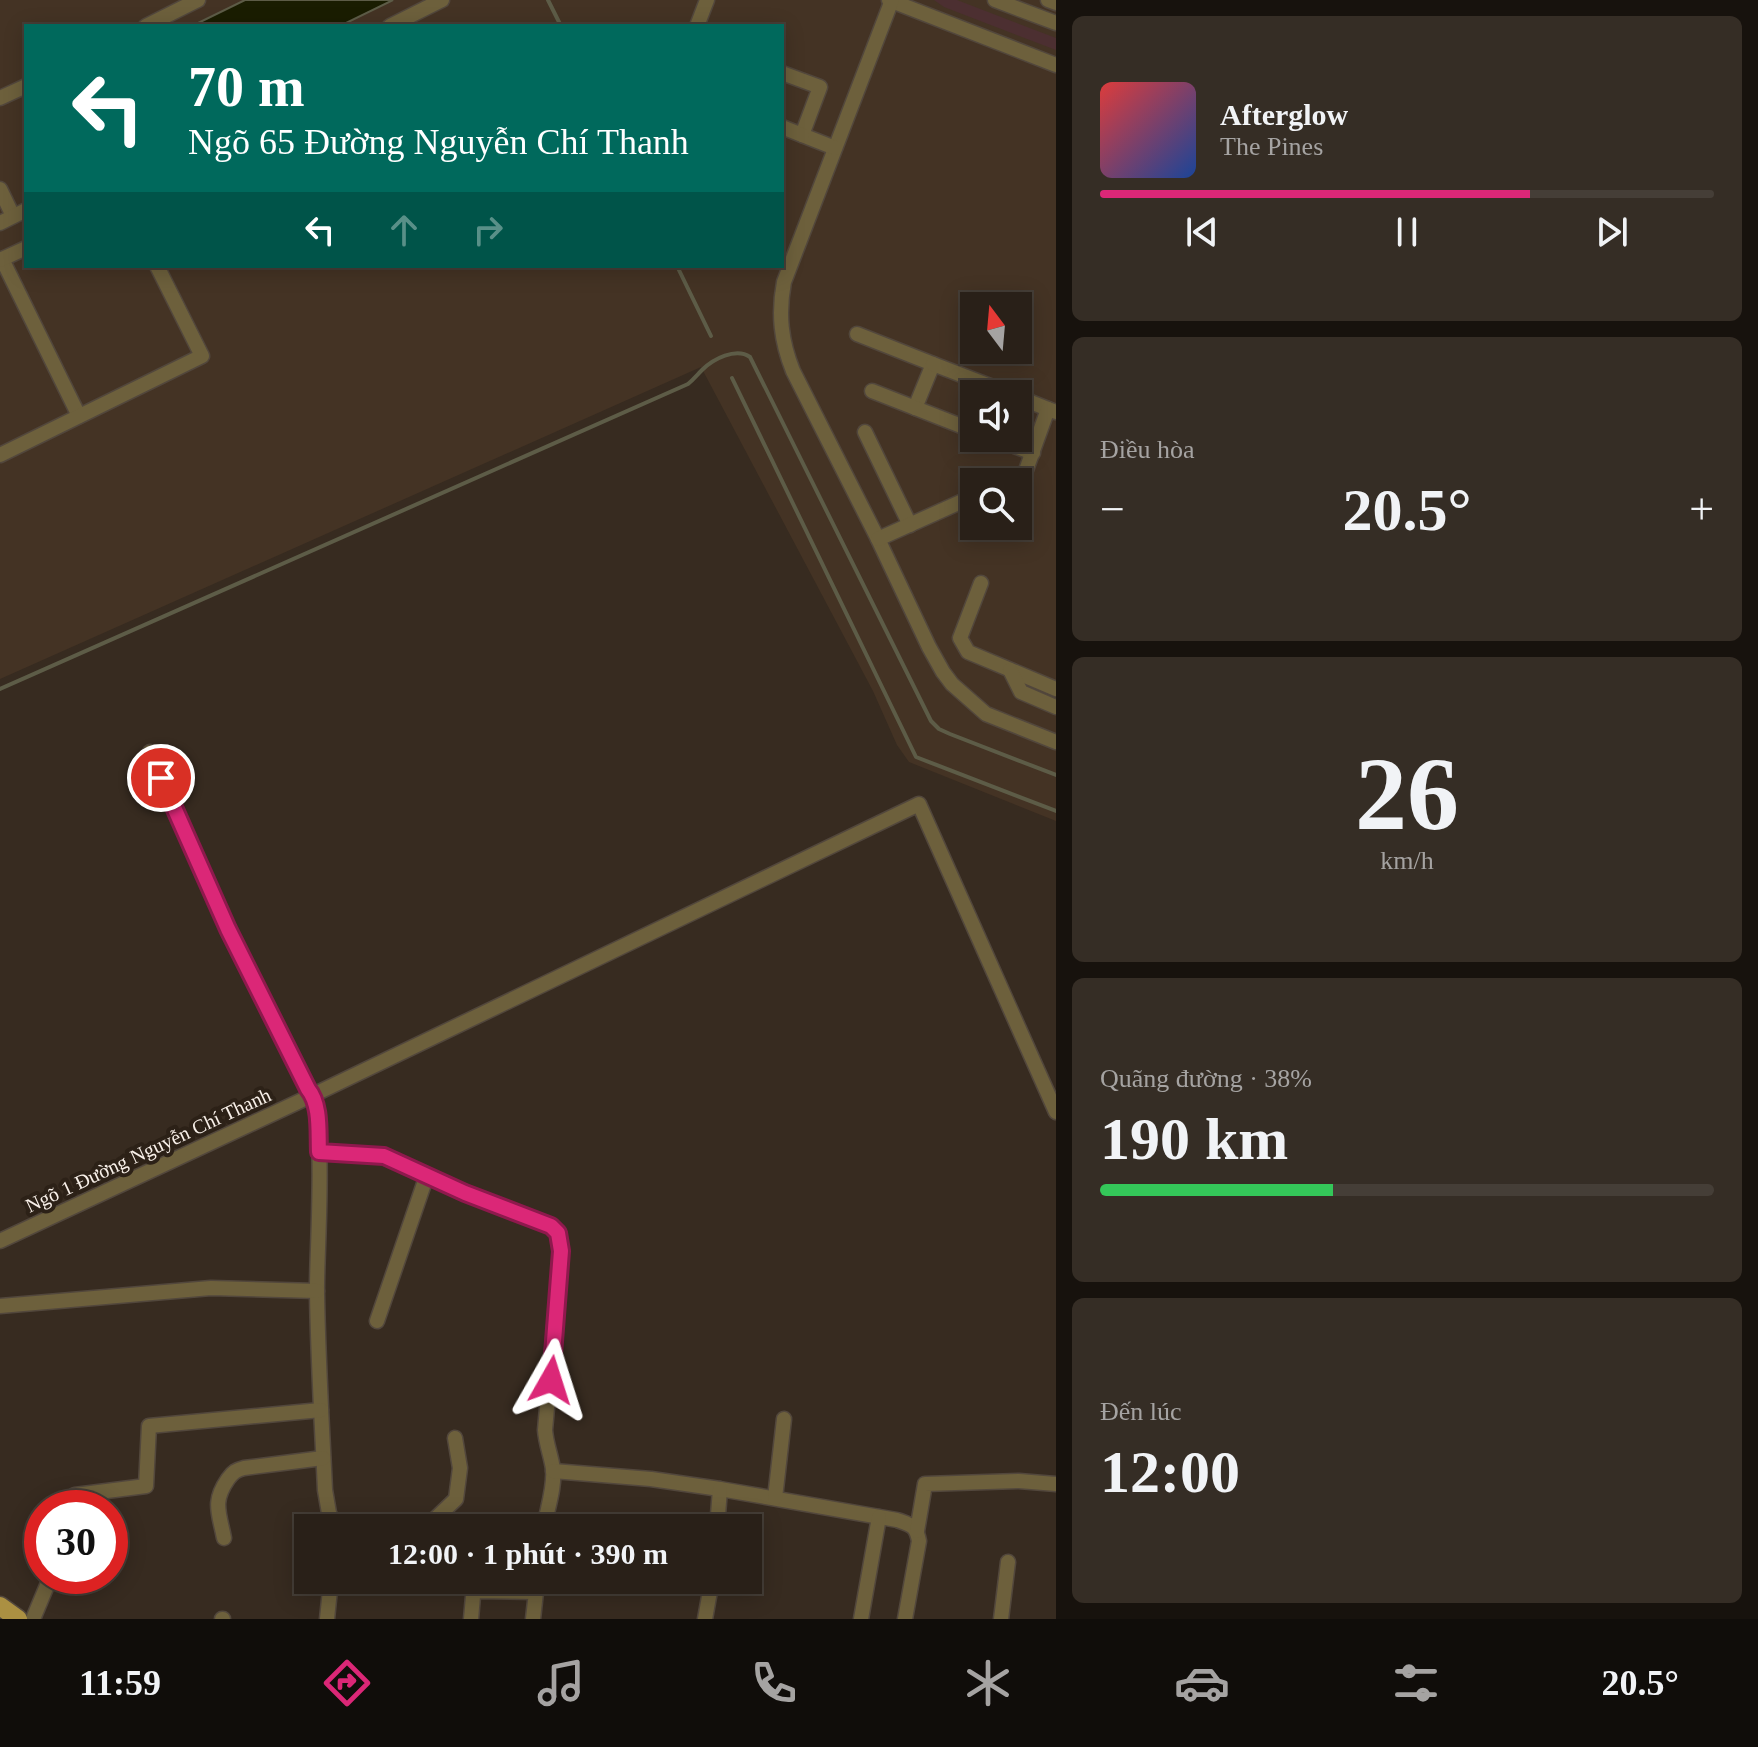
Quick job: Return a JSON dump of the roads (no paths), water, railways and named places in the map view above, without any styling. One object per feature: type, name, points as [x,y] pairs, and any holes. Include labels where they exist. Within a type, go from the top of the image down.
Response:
[{"type":"main road","points":[[0,1606],[18,1619]]},
{"type":"street","points":[[150,24],[198,0]]},
{"type":"street","points":[[394,24],[442,0]]},
{"type":"street","points":[[698,24],[707,0]]},
{"type":"street","points":[[1056,65],[891,0],[784,282],[780,323],[793,371],[929,647],[952,684],[986,714],[1056,742]]},
{"type":"street","points":[[995,0],[1056,23]]},
{"type":"street","points":[[1048,0],[1056,3]]},
{"type":"street","points":[[784,74],[820,87],[802,135]]},
{"type":"street","points":[[0,98],[24,87]]},
{"type":"street","points":[[784,128],[835,148]]},
{"type":"street","points":[[0,189],[13,216]]},
{"type":"street","points":[[24,249],[1,260],[79,416]]},
{"type":"street","points":[[0,455],[202,356],[158,268]]},
{"type":"street","points":[[857,334],[975,380]]},
{"type":"street","points":[[915,408],[933,364]]},
{"type":"street","points":[[872,391],[960,426]]},
{"type":"street","points":[[1027,468],[1052,410],[1032,402]]},
{"type":"street","points":[[865,432],[910,525]]},
{"type":"street","points":[[878,539],[960,502]]},
{"type":"street","points":[[981,583],[960,638],[968,652],[1056,689]]},
{"type":"street","points":[[1010,670],[1021,692],[1056,707]]},
{"type":"street","points":[[150,752],[228,929],[308,1088],[317,1117],[317,1291],[323,1458],[329,1514]]},
{"type":"street","name":"Ngõ 1 Đường Nguyễn Chí Thanh","points":[[0,1241],[308,1088],[919,804],[1056,1112]]},
{"type":"street","points":[[319,1152],[384,1156],[465,1193],[551,1226],[558,1233],[561,1251],[545,1430],[553,1471],[546,1514]]},
{"type":"street","points":[[377,1321],[427,1175]]},
{"type":"street","points":[[0,1306],[211,1288],[317,1291]]},
{"type":"street","points":[[114,1490],[146,1486],[149,1426],[321,1410]]},
{"type":"street","points":[[775,1498],[784,1419]]},
{"type":"street","points":[[440,1514],[456,1499],[460,1468],[455,1438]]},
{"type":"street","points":[[224,1538],[217,1498],[234,1472],[323,1458]]},
{"type":"street","points":[[553,1471],[651,1479],[775,1498],[879,1517],[907,1524],[917,1531]]},
{"type":"street","points":[[905,1619],[919,1541],[917,1531],[925,1484],[1019,1481],[1056,1484]]},
{"type":"street","points":[[718,1514],[720,1489]]},
{"type":"street","points":[[861,1619],[879,1517]]},
{"type":"street","points":[[1001,1619],[1008,1562]]},
{"type":"street","points":[[33,1619],[43,1594]]},
{"type":"street","points":[[327,1619],[330,1594]]},
{"type":"street","points":[[471,1619],[474,1594]]},
{"type":"street","points":[[533,1619],[536,1594]]},
{"type":"street","points":[[705,1619],[709,1594]]},
{"type":"waterway","points":[[548,0],[560,24]]},
{"type":"waterway","points":[[678,268],[711,336]]},
{"type":"waterway","points":[[0,689],[688,384],[712,362],[738,353],[750,357],[931,721],[950,734],[1056,775]]},
{"type":"waterway","points":[[732,378],[916,757],[1056,811]]}]
